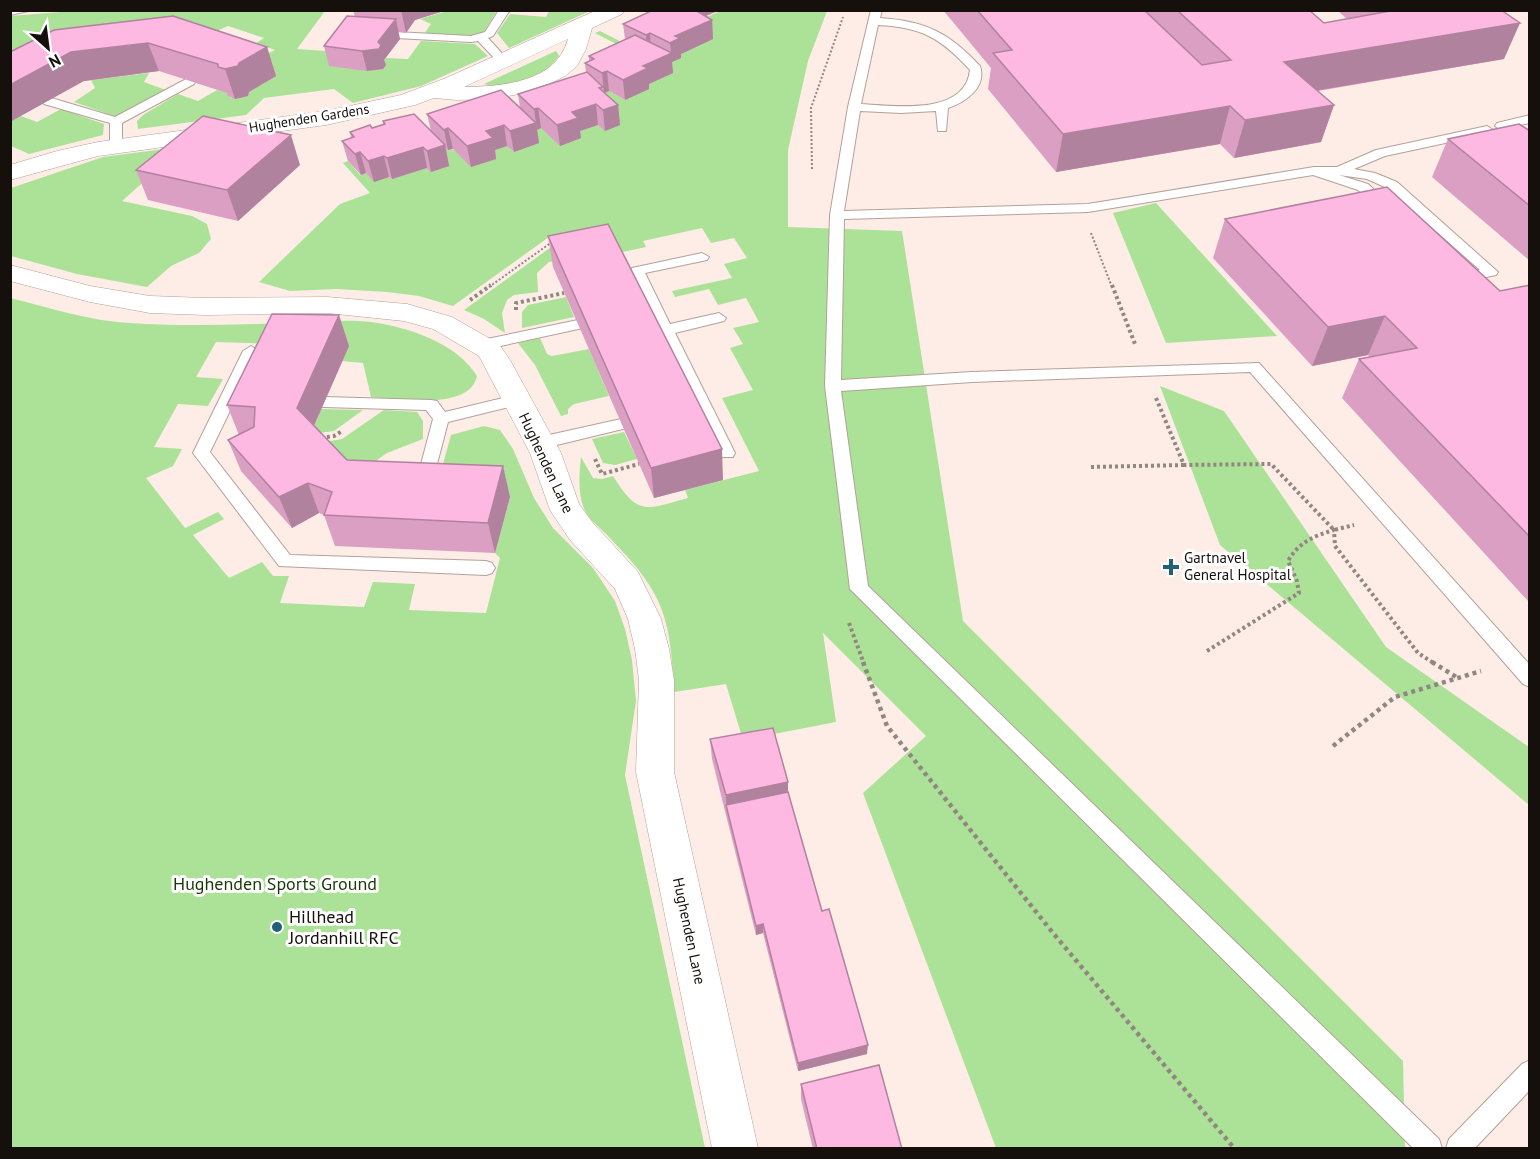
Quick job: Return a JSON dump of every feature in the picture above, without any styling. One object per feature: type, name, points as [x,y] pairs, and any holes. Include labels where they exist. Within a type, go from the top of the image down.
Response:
[{"type":"street","name":"Hughenden Gardens","points":[[10,173],[65,156],[116,146],[326,118],[367,110],[430,92],[615,10]]},
{"type":"street","name":"Hughenden Gardens","points":[[430,92],[488,93],[535,83],[557,72],[570,61],[577,47],[582,26]]},
{"type":"street","name":"Hughenden Lane","points":[[10,273],[89,295],[135,303],[172,306],[348,307],[399,312],[440,321],[463,332],[490,350],[540,443],[554,473],[559,496],[567,512],[633,591],[644,619],[653,661],[657,708],[654,743],[655,772],[735,1149]]},
{"type":"lane","points":[[10,12],[28,10]]},
{"type":"lane","points":[[363,33],[459,39],[481,37],[493,29],[505,10]]},
{"type":"lane","points":[[854,107],[911,111],[942,106],[960,97],[974,84],[976,69],[951,43],[933,31],[908,22],[875,16],[854,107],[837,216],[833,386],[860,589],[1430,1149]]},
{"type":"lane","points":[[481,37],[503,61]]},
{"type":"lane","points":[[48,101],[116,121],[190,81]]},
{"type":"lane","points":[[942,106],[942,128]]},
{"type":"lane","points":[[1530,119],[1501,126],[1530,148]]},
{"type":"lane","points":[[116,121],[116,146]]},
{"type":"lane","points":[[1339,171],[1381,153],[1487,130]]},
{"type":"lane","points":[[837,216],[1082,209],[1314,171],[1339,171],[1370,176],[1392,185],[1491,272],[1463,278],[1446,263]]},
{"type":"lane","points":[[1314,171],[1363,187],[1396,218]]},
{"type":"lane","points":[[702,257],[637,271],[647,309],[666,330],[694,406],[727,453]]},
{"type":"lane","points":[[666,330],[719,318]]},
{"type":"lane","points":[[482,345],[578,325]]},
{"type":"lane","points":[[252,351],[201,453],[285,561],[405,557],[486,568]]},
{"type":"lane","points":[[833,386],[972,377],[1254,367],[1530,679]]},
{"type":"lane","points":[[228,398],[248,399]]},
{"type":"lane","points":[[441,418],[515,400]]},
{"type":"lane","points":[[324,402],[431,405],[441,418]]},
{"type":"lane","points":[[422,493],[441,418]]},
{"type":"lane","points":[[540,443],[621,424]]},
{"type":"lane","points":[[1458,1149],[1530,1072]]},
{"type":"path","points":[[1082,209],[1184,465]]},
{"type":"path","points":[[440,321],[555,241]]},
{"type":"path","points":[[1091,466],[1271,464],[1334,530],[1335,546],[1418,652],[1458,678]]},
{"type":"path","points":[[1207,651],[1299,593],[1300,586],[1291,572],[1288,561],[1295,548],[1308,537],[1387,517]]},
{"type":"path","points":[[1333,746],[1395,697],[1514,661]]},
{"type":"green space","points":[[86,10],[325,11],[297,49],[340,52],[367,71],[383,69],[383,62],[386,58],[408,59],[421,41],[475,44],[488,56],[421,86],[353,103],[334,89],[264,98],[246,115],[138,129],[137,121],[143,115],[178,94],[198,101],[217,90],[228,93],[231,98],[248,96],[249,92],[275,76],[246,65],[275,50],[256,43],[264,38],[228,26],[208,35],[194,32],[195,22],[75,35],[11,60],[10,16]]},
{"type":"green space","points":[[447,11],[496,12],[484,32],[468,37],[424,34],[431,24],[420,19]]},
{"type":"green space","points":[[549,11],[590,11],[509,48],[497,33],[510,14],[546,17]]},
{"type":"green space","points":[[721,11],[827,11],[808,61],[788,150],[788,227],[902,231],[963,621],[1403,1061],[1405,1148],[996,1148],[863,793],[926,736],[823,633],[836,722],[743,740],[726,684],[674,692],[670,641],[660,605],[639,570],[606,533],[590,519],[584,509],[579,480],[581,457],[593,478],[602,479],[613,476],[636,504],[652,507],[688,498],[685,490],[759,471],[722,398],[753,390],[730,348],[743,344],[733,328],[759,322],[746,298],[718,305],[709,289],[675,297],[672,291],[732,278],[724,264],[747,258],[734,238],[711,243],[702,228],[643,241],[646,247],[580,261],[578,256],[549,262],[537,273],[538,292],[514,295],[507,300],[502,313],[505,333],[484,319],[464,310],[558,242],[549,237],[453,306],[419,296],[387,292],[337,289],[290,291],[259,282],[340,204],[370,193],[343,163],[348,161],[360,175],[377,174],[392,179],[427,168],[432,172],[432,134],[448,150],[489,151],[507,145],[514,152],[514,120],[541,128],[574,133],[598,125],[605,130],[589,93],[609,91],[625,100],[645,86],[672,73],[595,33],[600,31],[647,55],[677,56],[704,18]]},
{"type":"green space","points":[[556,51],[559,56],[535,76],[515,84],[484,84]]},
{"type":"green space","points":[[149,73],[144,82],[166,90],[117,117],[74,102],[95,88],[91,80]]},
{"type":"green space","points":[[61,109],[104,124],[103,135],[29,154],[11,146],[10,121],[21,116],[37,122]]},
{"type":"green space","points":[[195,145],[173,156],[122,201],[192,216],[207,224],[211,239],[199,253],[171,266],[147,287],[77,274],[11,256],[11,188],[103,157]]},
{"type":"green space","points":[[1156,203],[1277,336],[1166,343],[1113,213]]},
{"type":"green space","points":[[566,297],[574,317],[522,328],[522,312],[528,305]]},
{"type":"green space","name":"Hughenden Sports Ground","points":[[10,298],[85,317],[115,322],[192,325],[342,321],[385,324],[430,338],[457,354],[468,364],[477,376],[472,387],[448,399],[415,400],[371,397],[363,363],[342,361],[283,344],[216,342],[196,377],[223,379],[208,406],[178,404],[154,447],[182,449],[173,466],[146,478],[185,528],[218,512],[224,519],[193,535],[229,578],[262,562],[273,576],[289,576],[280,603],[364,607],[373,582],[415,584],[409,610],[486,613],[500,558],[495,553],[510,498],[475,496],[466,476],[443,464],[451,435],[484,426],[500,430],[513,449],[534,498],[553,528],[593,568],[615,601],[625,629],[632,660],[636,701],[625,775],[705,1148],[11,1148]]},
{"type":"green space","points":[[540,338],[547,354],[552,356],[589,349],[609,396],[574,404],[568,409],[568,414],[561,416],[535,365],[518,343]]},
{"type":"green space","points":[[1160,386],[1224,411],[1386,647],[1529,747],[1529,805],[1220,545]]},
{"type":"green space","points":[[321,409],[363,410],[334,431],[311,434]]},
{"type":"green space","points":[[384,410],[417,412],[423,421],[423,439],[387,453],[350,483],[313,444],[342,439]]},
{"type":"green space","points":[[624,432],[637,459],[615,465],[603,463],[592,439]]},
{"type":"building","points":[[653,10],[695,10],[712,20],[675,36],[680,38],[670,43],[623,24]]},
{"type":"building","points":[[977,10],[1144,10],[1202,65],[1231,60],[1177,10],[1309,10],[1324,23],[1396,10],[1501,10],[1520,23],[1284,62],[1334,105],[1245,120],[1230,106],[1063,134],[993,53],[1012,50]]},
{"type":"building","points":[[173,16],[267,47],[239,63],[238,66],[225,69],[218,67],[218,64],[148,43],[71,52],[10,85],[10,52],[54,30]]},
{"type":"building","points":[[347,16],[396,19],[378,42],[381,45],[379,49],[362,51],[324,46]]},
{"type":"building","points":[[635,35],[672,53],[643,66],[648,68],[623,80],[607,71],[602,73],[585,63],[594,59],[589,56]]},
{"type":"building","points":[[587,72],[603,87],[599,88],[618,105],[603,110],[596,104],[572,112],[578,118],[557,125],[518,94]]},
{"type":"building","points":[[501,90],[536,123],[510,131],[504,125],[486,131],[493,138],[467,146],[448,128],[444,130],[427,114]]},
{"type":"building","points":[[414,114],[445,145],[427,151],[423,147],[368,161],[360,152],[355,154],[342,141],[354,137],[350,132],[370,125],[372,128],[385,124],[383,121]]},
{"type":"building","points":[[203,116],[291,135],[227,190],[136,170]]},
{"type":"building","points":[[1519,124],[1530,131],[1530,206],[1448,139]]},
{"type":"building","points":[[1387,187],[1500,291],[1530,285],[1530,537],[1359,359],[1417,348],[1385,316],[1328,327],[1225,219]]},
{"type":"building","points":[[608,224],[722,449],[651,468],[548,236]]},
{"type":"building","points":[[272,314],[339,315],[297,408],[347,460],[503,466],[488,523],[324,515],[332,492],[308,483],[279,497],[228,440],[254,427],[255,407],[227,405]]},
{"type":"building","points":[[773,728],[788,782],[726,795],[710,739]]},
{"type":"building","points":[[788,792],[822,911],[829,909],[868,1045],[798,1063],[763,924],[756,926],[726,805]]},
{"type":"building","points":[[879,1065],[902,1149],[817,1149],[801,1084]]},
{"type":"place","name":"Gartnavel General Hospital","points":[[1171,567]]},
{"type":"place","name":"Hillhead Jordanhill RFC","points":[[277,927]]}]
